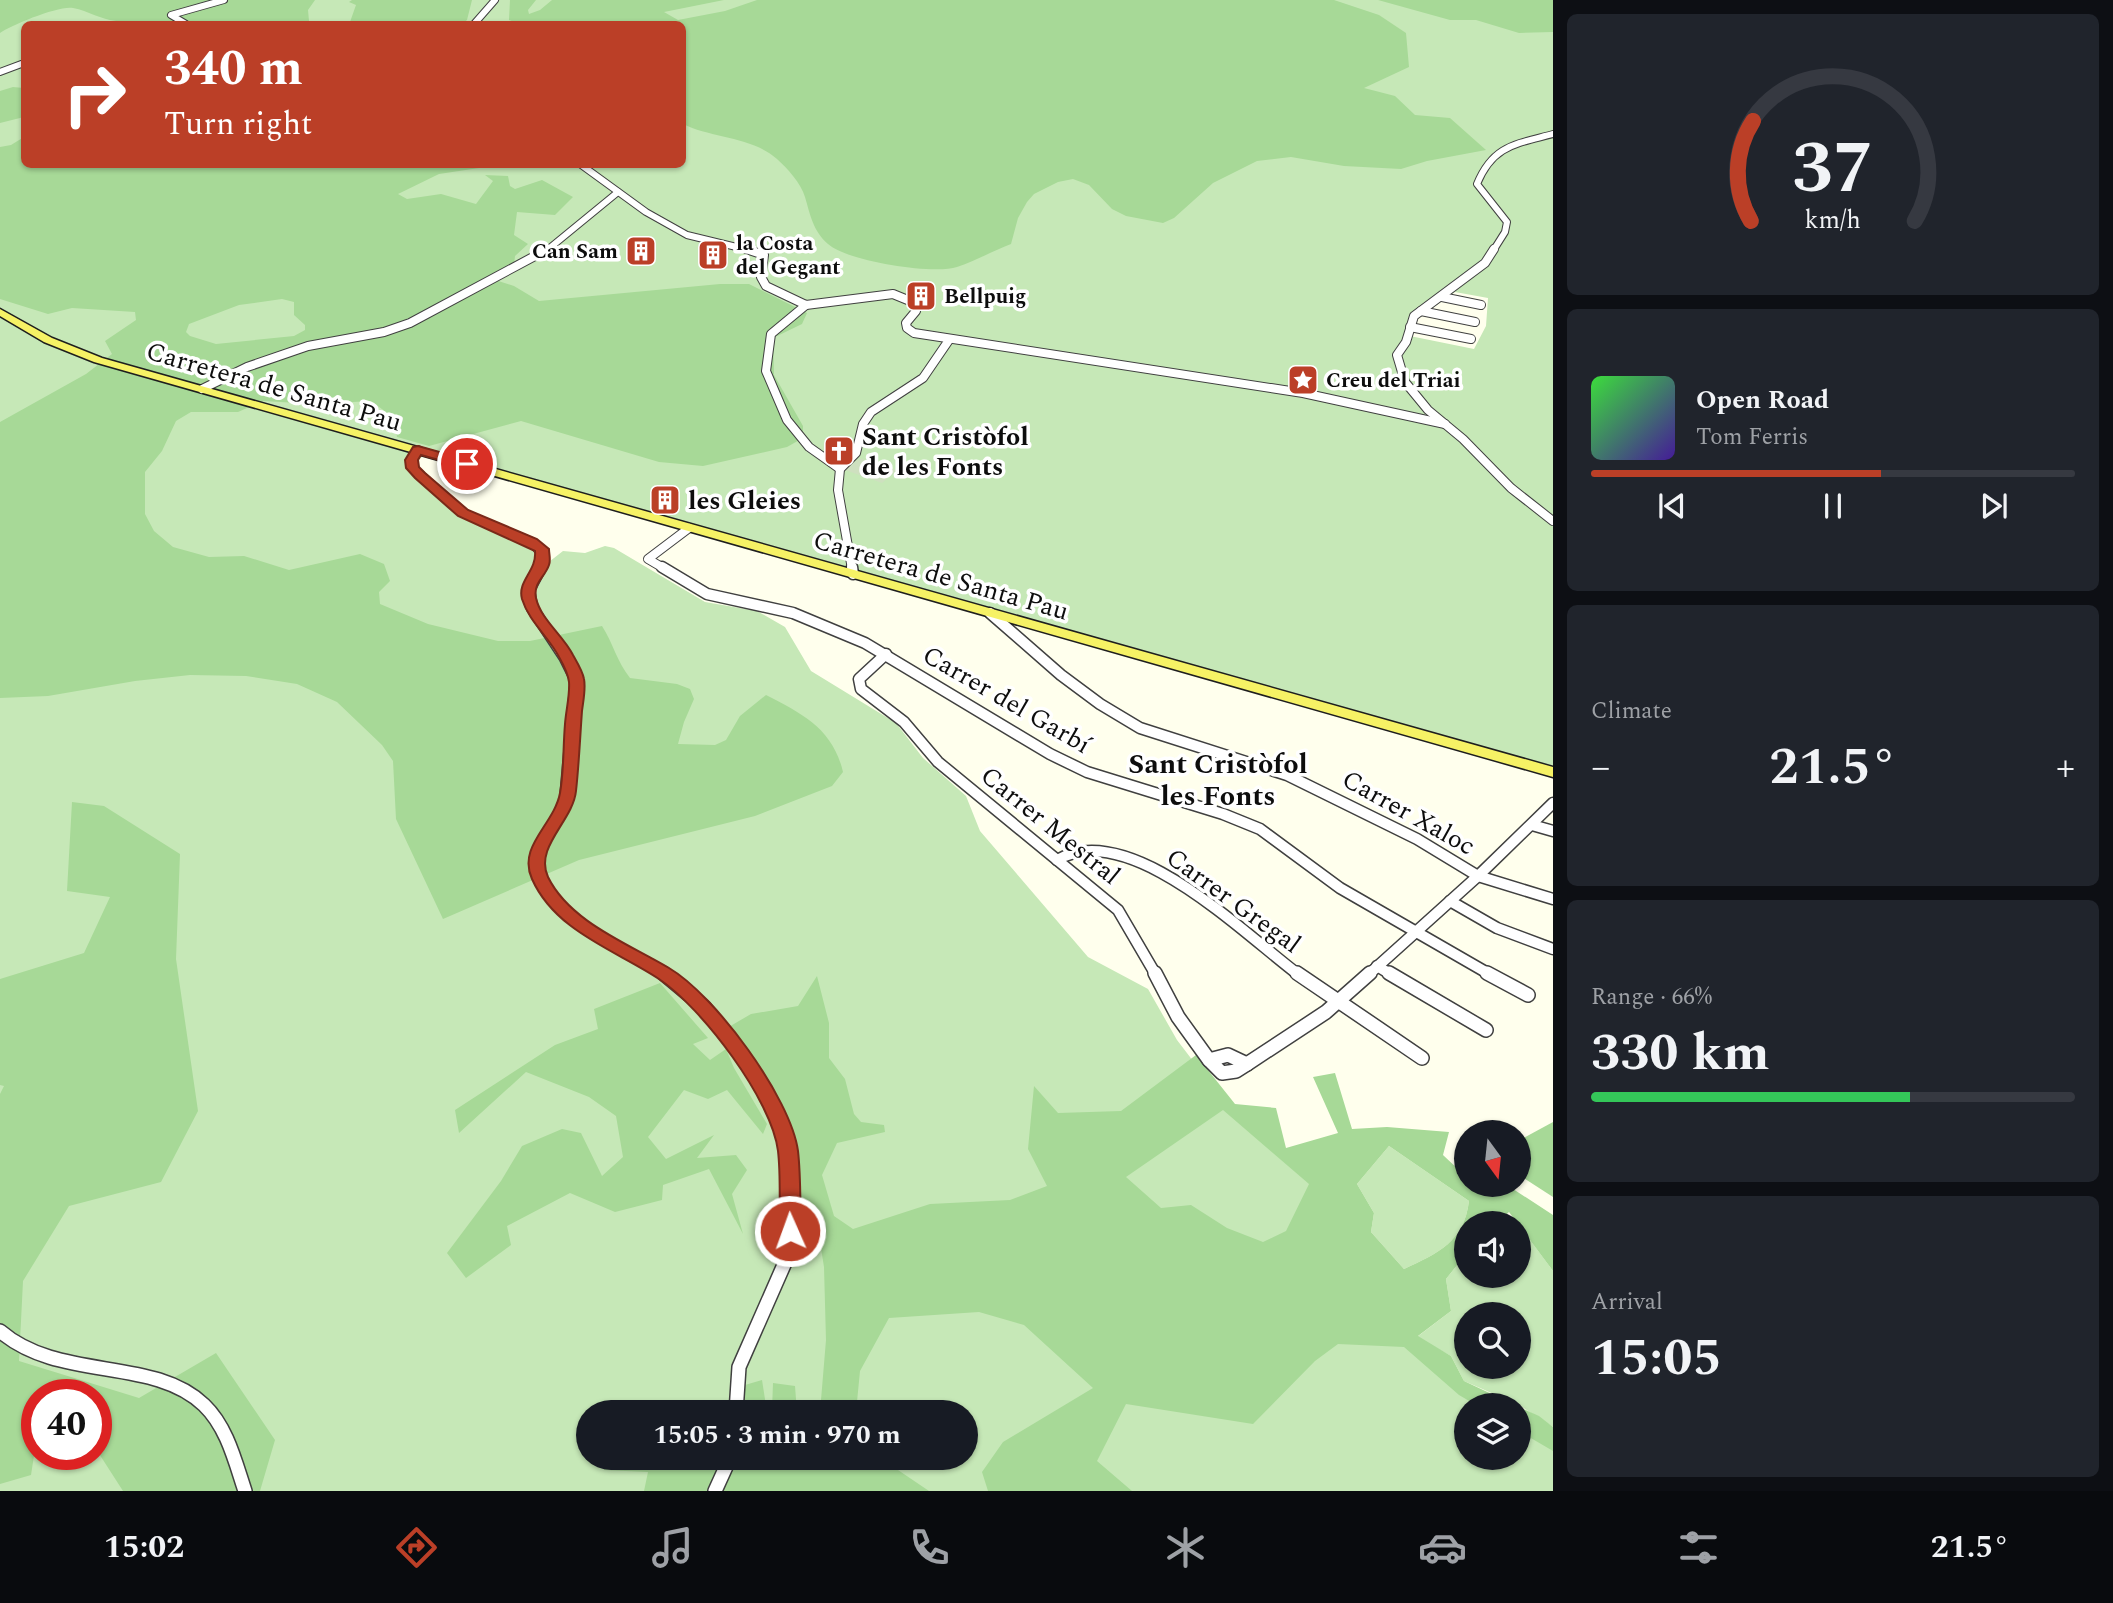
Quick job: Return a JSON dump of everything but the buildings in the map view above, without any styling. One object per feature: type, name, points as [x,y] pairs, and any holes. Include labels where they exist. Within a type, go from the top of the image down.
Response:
[{"type":"main road","name":"Carretera de Santa Pau","points":[[0,312],[71,351],[1553,772]]},
{"type":"street","points":[[181,21],[171,15],[224,0]]},
{"type":"street","points":[[477,21],[485,7],[495,0]]},
{"type":"street","points":[[0,72],[21,64]]},
{"type":"street","points":[[1553,134],[1504,148],[1490,156],[1481,169],[1477,184],[1507,225],[1494,246],[1491,257],[1414,316],[1406,342],[1397,355],[1405,382],[1428,410],[1511,488],[1553,521]]},
{"type":"street","points":[[585,168],[687,235],[764,255],[761,276],[766,286],[806,304],[882,294],[901,296],[912,301],[917,308],[906,323],[907,328],[914,333],[1303,393],[1445,424]]},
{"type":"street","points":[[202,389],[247,368],[308,346],[384,332],[410,323],[547,250],[618,192]]},
{"type":"street","points":[[1442,297],[1481,305]]},
{"type":"street","points":[[806,304],[771,334],[766,371],[787,419],[802,439],[825,460],[840,469]]},
{"type":"street","points":[[1421,311],[1475,322]]},
{"type":"street","points":[[1410,327],[1471,340]]},
{"type":"street","points":[[853,574],[838,490],[840,469],[856,453],[863,424],[871,412],[923,377],[949,340]]},
{"type":"street","points":[[418,450],[412,460],[413,468],[463,513],[532,542],[542,549],[543,563],[529,584],[528,597],[538,617],[565,654],[576,680],[568,794],[561,815],[539,848],[535,866],[542,883],[557,903],[585,928],[667,975],[693,996],[721,1027],[770,1101],[779,1121],[788,1150],[790,1231],[785,1266],[749,1341],[736,1379],[736,1400]]},
{"type":"street","name":"Carrer del Garbí","points":[[689,528],[649,559],[700,592],[793,613],[886,654],[1071,765],[1114,782],[1223,814],[1260,829],[1340,888],[1528,995]]},
{"type":"street","name":"Carrer Xaloc","points":[[990,613],[1023,645],[1126,720],[1156,734],[1301,780],[1417,839],[1478,876],[1553,899]]},
{"type":"street","name":"Carrer Mestral","points":[[886,654],[859,679],[861,690],[901,719],[933,757],[1118,910],[1178,1017],[1209,1060]]},
{"type":"street","points":[[1247,1064],[1235,1056],[1223,1054],[1209,1060],[1218,1070],[1228,1074],[1247,1064],[1313,1022],[1478,876],[1553,803]]},
{"type":"street","points":[[1532,825],[1553,831]]},
{"type":"street","name":"Carrer Gregal","points":[[1057,860],[1070,852],[1090,850],[1123,855],[1143,864],[1188,891],[1336,1003],[1422,1058]]},
{"type":"street","points":[[1450,901],[1497,928],[1553,949]]},
{"type":"street","points":[[1377,966],[1486,1030]]},
{"type":"street","points":[[0,1331],[41,1358],[156,1378],[195,1395],[216,1418],[233,1450],[245,1491]]},
{"type":"street","points":[[715,1491],[725,1470]]},
{"type":"green space","points":[[0,0],[1553,0],[1553,768],[430,450],[416,462],[420,472],[470,514],[540,544],[547,554],[545,565],[563,551],[585,553],[605,546],[614,548],[705,602],[757,611],[785,627],[811,671],[896,723],[923,758],[966,796],[980,831],[1088,957],[1148,989],[1177,1040],[1232,1112],[1333,1191],[1318,1262],[1454,1373],[1454,1379],[1461,1379],[1478,1393],[1454,1393],[1454,1470],[1531,1470],[1531,1429],[1553,1443],[1553,1491],[0,1491]],"holes":[[[1455,292],[1488,298],[1486,326],[1474,349],[1410,336],[1417,319]]]},
{"type":"green space","points":[[0,0],[315,0],[308,10],[309,21],[116,21],[79,9],[67,8],[21,21],[0,33]]},
{"type":"green space","points":[[472,0],[466,21],[350,21],[356,5],[349,2]]},
{"type":"green space","points":[[510,0],[536,0],[528,10],[529,14],[540,10],[552,0],[724,0],[664,12],[678,20],[725,11],[757,0],[1334,0],[1379,15],[1406,33],[1409,67],[1364,88],[1395,96],[1415,115],[1450,118],[1486,150],[1427,161],[1401,169],[1344,166],[1291,157],[1257,161],[1213,183],[1174,218],[1163,223],[1126,216],[1112,209],[1089,185],[1073,179],[1058,182],[1034,194],[1027,202],[1018,218],[1011,244],[957,267],[911,268],[853,256],[828,244],[815,228],[797,181],[781,163],[756,146],[686,125],[686,21],[509,20]]},
{"type":"green space","points":[[1378,0],[1553,0],[1553,32],[1519,33],[1476,20],[1450,20]]},
{"type":"green space","points":[[21,88],[21,118],[0,123],[0,91]]},
{"type":"green space","points":[[21,139],[21,168],[479,168],[439,174],[398,194],[407,199],[441,194],[476,204],[493,181],[485,175],[508,176],[510,186],[515,189],[542,180],[573,197],[555,215],[517,212],[514,235],[528,244],[515,256],[514,265],[489,278],[514,286],[539,301],[720,284],[749,284],[807,313],[802,324],[773,338],[774,375],[803,426],[803,438],[787,447],[703,466],[659,462],[521,421],[429,446],[397,437],[394,418],[371,401],[316,404],[263,401],[238,412],[191,412],[176,421],[162,451],[145,472],[145,514],[154,531],[173,547],[209,557],[244,556],[289,570],[360,554],[384,564],[390,581],[379,592],[380,604],[428,624],[498,641],[530,641],[602,626],[630,678],[677,684],[690,689],[694,699],[678,744],[715,745],[726,740],[740,716],[766,695],[804,716],[824,734],[832,744],[843,772],[832,786],[755,816],[579,860],[443,919],[396,819],[393,761],[382,745],[337,702],[297,684],[246,676],[190,675],[135,681],[48,696],[0,698],[0,422],[86,374],[112,354],[105,341],[136,320],[135,312],[72,308],[48,314],[0,299],[0,147],[11,145]],"holes":[[[282,299],[294,302],[294,315],[305,325],[305,330],[294,336],[216,344],[190,336],[186,332],[189,324],[239,305]]]},
{"type":"green space","points":[[860,458],[897,470],[882,483],[845,470]]},
{"type":"green space","points":[[72,802],[104,806],[180,854],[176,959],[198,1111],[161,1182],[69,1206],[23,1281],[19,1361],[77,1379],[21,1379],[21,1470],[32,1470],[31,1475],[0,1484],[0,1094],[4,1086],[0,1085],[0,979],[84,953],[110,897],[67,891]]},
{"type":"green space","points":[[817,976],[829,1023],[829,1058],[845,1079],[854,1114],[861,1122],[884,1125],[885,1132],[837,1143],[822,1175],[834,1216],[853,1229],[930,1204],[1010,1200],[1047,1186],[1028,1149],[1034,1086],[1058,1113],[1121,1111],[1196,1055],[1235,1104],[1276,1108],[1286,1148],[1338,1133],[1313,1077],[1335,1073],[1352,1129],[1387,1127],[1449,1132],[1443,1155],[1454,1165],[1454,1191],[1389,1146],[1357,1184],[1374,1213],[1371,1232],[1404,1269],[1438,1251],[1454,1237],[1454,1269],[1446,1279],[1451,1311],[1418,1336],[1451,1356],[1454,1362],[1454,1379],[1463,1379],[1490,1393],[1457,1393],[1404,1347],[1338,1344],[1315,1361],[1253,1424],[1126,1404],[1097,1461],[1132,1491],[988,1491],[982,1472],[1003,1442],[1093,1388],[1024,1325],[979,1312],[889,1318],[860,1371],[857,1400],[821,1400],[826,1340],[824,1267],[819,1236],[795,1188],[787,1134],[727,1028],[751,1014],[798,1006]],"holes":[[[1223,1110],[1309,1184],[1286,1231],[1263,1242],[1227,1228],[1191,1205],[1161,1208],[1126,1177]]]},
{"type":"green space","points":[[660,983],[708,1038],[693,1044],[710,1060],[726,1049],[767,1124],[763,1134],[727,1090],[708,1099],[684,1090],[648,1137],[666,1159],[714,1135],[697,1158],[736,1155],[747,1170],[732,1194],[743,1234],[709,1169],[663,1185],[662,1200],[615,1212],[570,1193],[507,1226],[511,1245],[466,1278],[447,1253],[501,1181],[522,1146],[562,1129],[581,1133],[602,1176],[623,1157],[616,1116],[589,1097],[526,1072],[459,1133],[455,1110],[555,1045],[598,1029],[594,1009]]},
{"type":"green space","points":[[1553,1122],[1553,1197],[1531,1183],[1531,1134]]},
{"type":"green space","points":[[1389,1146],[1454,1191],[1454,1197],[1463,1197],[1469,1201],[1467,1211],[1454,1211],[1454,1237],[1438,1251],[1404,1269],[1371,1232],[1374,1213],[1357,1184]]},
{"type":"green space","points":[[1463,1197],[1525,1197],[1553,1215],[1553,1271],[1531,1242],[1531,1211],[1467,1211],[1469,1201]]},
{"type":"green space","points":[[1531,1241],[1553,1271],[1553,1427],[1531,1413],[1531,1393],[1492,1393],[1463,1379],[1531,1379],[1531,1302],[1454,1302],[1454,1362],[1451,1356],[1417,1337],[1451,1311],[1446,1279],[1454,1269],[1454,1288],[1531,1288]]},
{"type":"green space","points":[[216,1353],[275,1440],[260,1491],[123,1491],[110,1470],[112,1470],[112,1390],[139,1398]]},
{"type":"green space","points":[[762,1380],[765,1400],[739,1400],[745,1385]]},
{"type":"green space","points":[[773,1383],[795,1386],[796,1400],[772,1400]]},
{"type":"green space","points":[[1531,1412],[1553,1427],[1553,1451],[1531,1438]]},
{"type":"green space","points":[[604,1470],[898,1470],[929,1491],[644,1491],[648,1472]]},
{"type":"place","name":"Can Sam","points":[[641,251]]},
{"type":"place","name":"la Costa del Gegant","points":[[713,255]]},
{"type":"place","name":"Bellpuig","points":[[921,296]]},
{"type":"place","name":"Creu del Triai","points":[[1303,380]]},
{"type":"place","name":"Sant Cristòfol de les Fonts","points":[[839,451]]},
{"type":"place","name":"les Gleies","points":[[665,500]]},
{"type":"district","name":"Sant Cristòfol les Fonts","points":[[1218,779]]},
{"type":"route","points":[[467,464],[418,450],[412,460],[413,468],[420,476],[463,513],[532,542],[542,549],[543,563],[529,584],[528,597],[531,607],[572,666],[576,680],[570,733],[568,794],[561,815],[539,848],[535,866],[542,883],[557,903],[585,928],[667,975],[693,996],[721,1027],[770,1101],[779,1121],[788,1150],[790,1231]]}]
